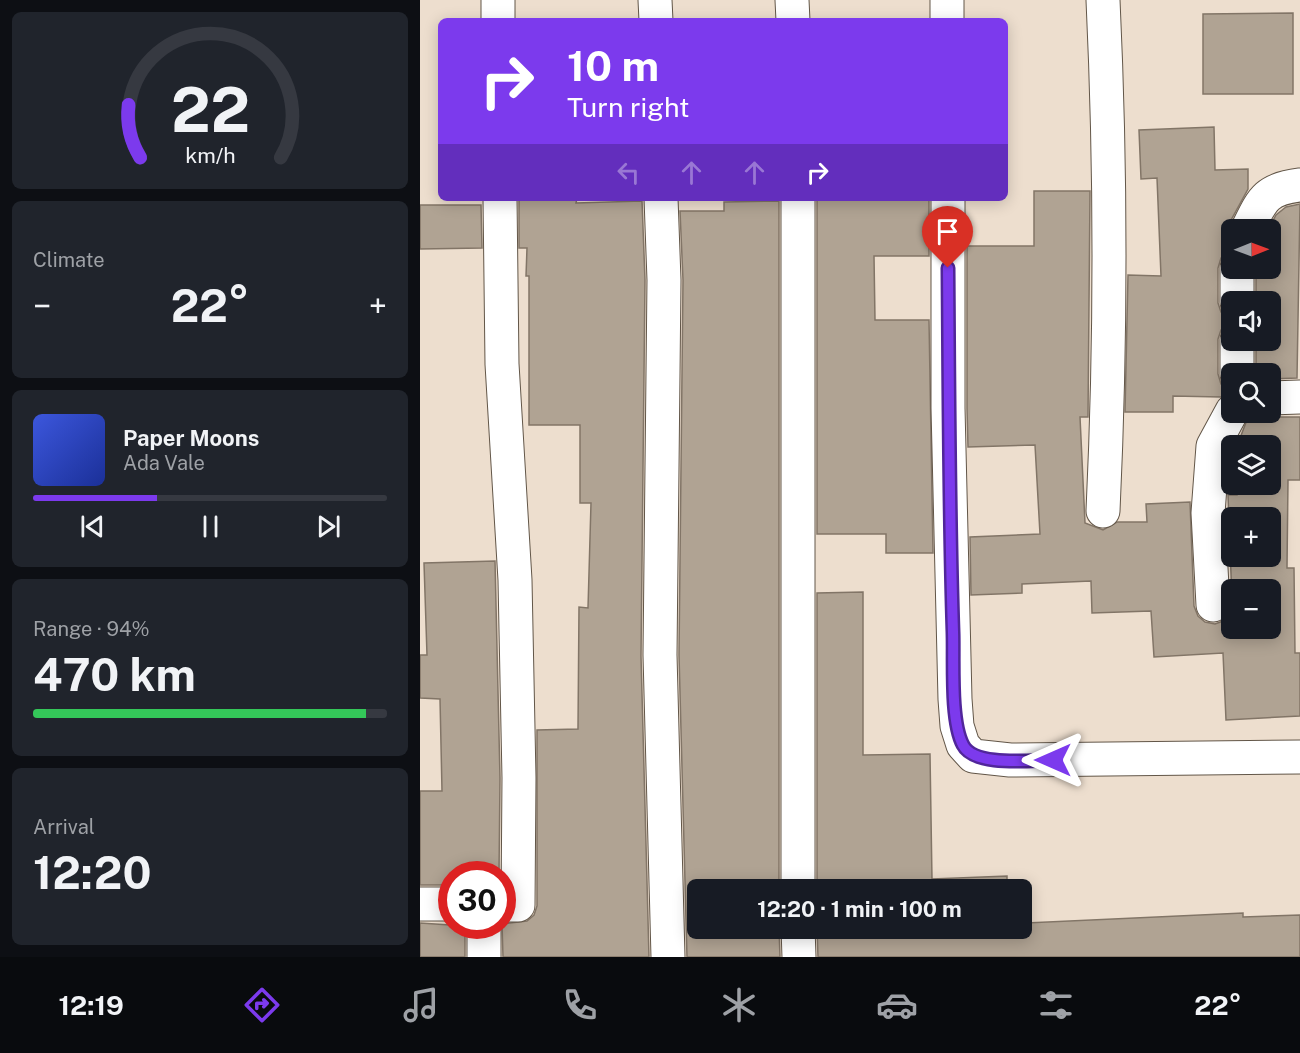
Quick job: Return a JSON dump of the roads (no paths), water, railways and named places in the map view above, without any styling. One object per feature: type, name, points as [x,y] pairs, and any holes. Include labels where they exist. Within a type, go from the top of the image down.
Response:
[{"type":"street","points":[[498,0],[498,18]]},
{"type":"street","points":[[655,0],[656,18]]},
{"type":"street","points":[[792,0],[793,18]]},
{"type":"street","points":[[947,0],[947,18]]},
{"type":"street","points":[[1103,0],[1110,139],[1110,255],[1103,511]]},
{"type":"street","points":[[1252,219],[1261,201],[1270,192],[1282,187],[1300,185]]},
{"type":"street","points":[[500,201],[501,364],[515,580],[519,778],[518,905],[516,905]]},
{"type":"street","points":[[661,201],[663,291],[660,655],[668,957]]},
{"type":"street","points":[[798,201],[798,879]]},
{"type":"street","points":[[948,201],[952,612],[957,726],[963,745],[972,756],[1010,760],[1300,757]]},
{"type":"street","points":[[1281,398],[1300,397]]},
{"type":"street","points":[[1213,605],[1208,513],[1213,446],[1225,423]]},
{"type":"street","points":[[420,904],[438,904]]},
{"type":"street","points":[[484,939],[484,957]]},
{"type":"street","points":[[798,939],[799,957]]}]
